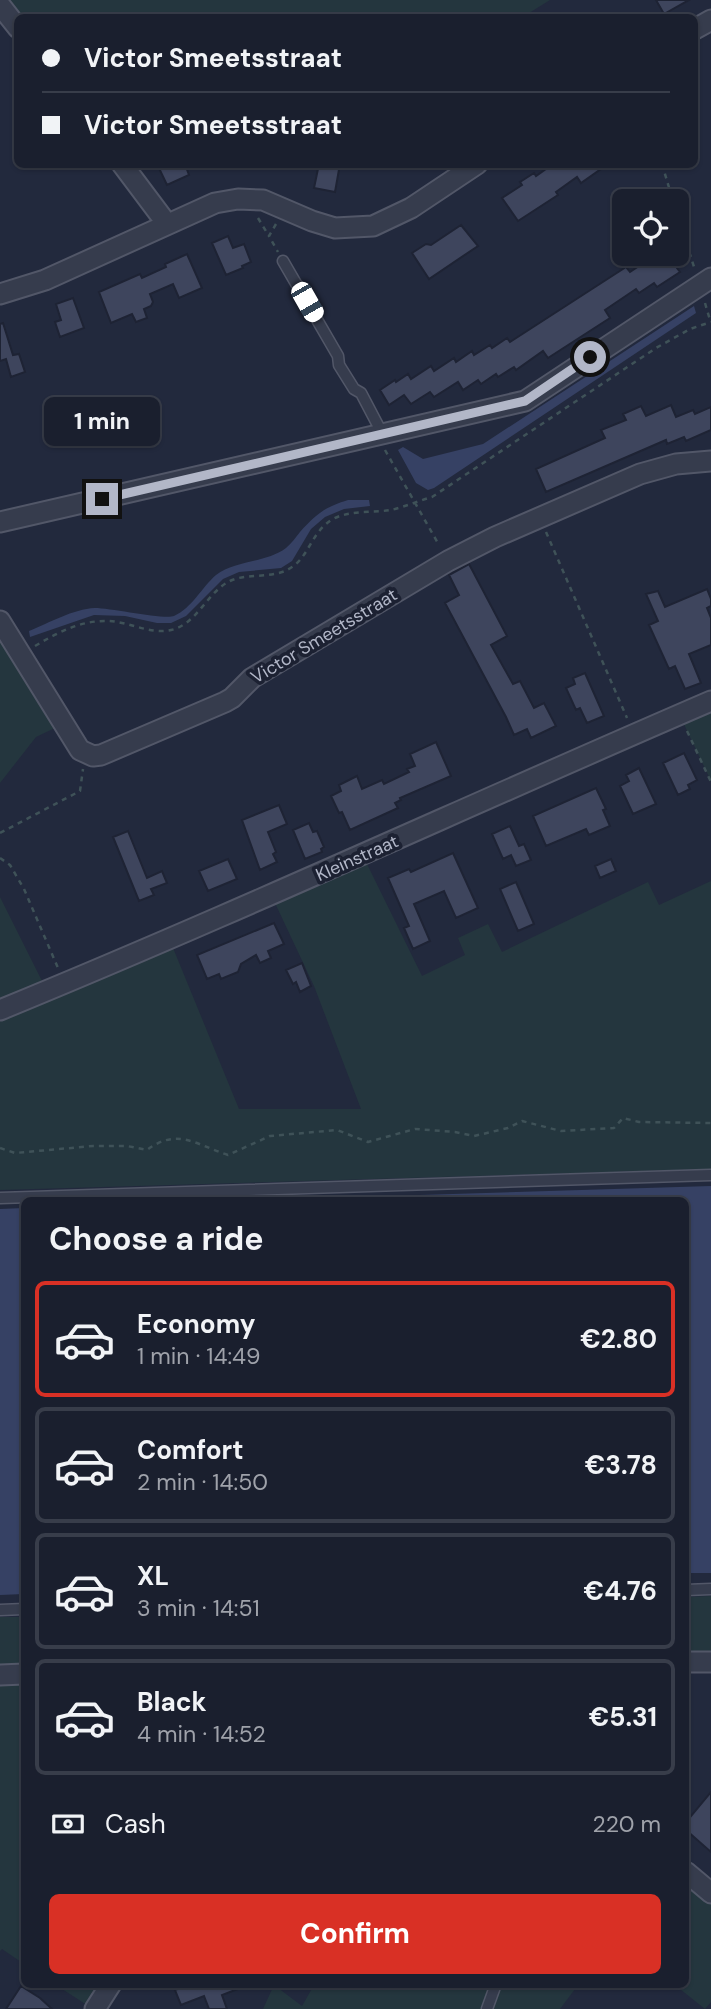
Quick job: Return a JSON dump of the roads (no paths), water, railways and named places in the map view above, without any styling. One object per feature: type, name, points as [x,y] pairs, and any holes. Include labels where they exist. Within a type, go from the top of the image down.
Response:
[{"type":"street","points":[[0,5],[14,22]]},
{"type":"street","points":[[125,168],[167,224]]},
{"type":"street","points":[[0,294],[45,281],[215,203],[238,199],[263,200],[335,228],[373,226],[411,208],[471,168]]},
{"type":"street","points":[[0,522],[383,441],[525,401],[711,278]]},
{"type":"street","name":"Victor Smeetsstraat","points":[[0,621],[80,750],[93,756],[101,755],[225,702],[252,678],[448,561],[495,537],[640,474],[676,464],[711,461]]},
{"type":"street","name":"Kleinstraat","points":[[0,1010],[291,887],[711,701]]},
{"type":"street","points":[[689,1662],[711,1662]]},
{"type":"street","points":[[0,1675],[21,1674]]},
{"type":"street","points":[[689,1875],[711,1893]]},
{"type":"street","points":[[95,2009],[108,1988]]},
{"type":"lane","points":[[283,261],[338,356],[339,365],[354,389],[361,393],[383,441]]},
{"type":"lane","points":[[31,1197],[711,1175]]},
{"type":"lane","points":[[0,1198],[21,1197]]},
{"type":"lane","points":[[689,1590],[711,1589]]},
{"type":"lane","points":[[0,1610],[21,1609]]},
{"type":"lane","points":[[487,2009],[495,1988]]},
{"type":"water","points":[[694,306],[696,313],[434,488],[428,490],[416,483],[398,450],[403,447],[423,459],[483,444]]},
{"type":"water","points":[[348,500],[369,500],[370,506],[344,509],[325,517],[311,529],[292,561],[281,568],[239,572],[223,579],[186,616],[171,623],[157,623],[125,616],[94,615],[30,637],[29,631],[87,609],[174,616],[186,608],[216,575],[278,553],[316,516],[333,505]]},
{"type":"water","points":[[711,1186],[711,1573],[689,1573],[689,1197],[353,1197]]},
{"type":"water","points":[[21,1208],[21,1594],[0,1595],[0,1209]]}]
